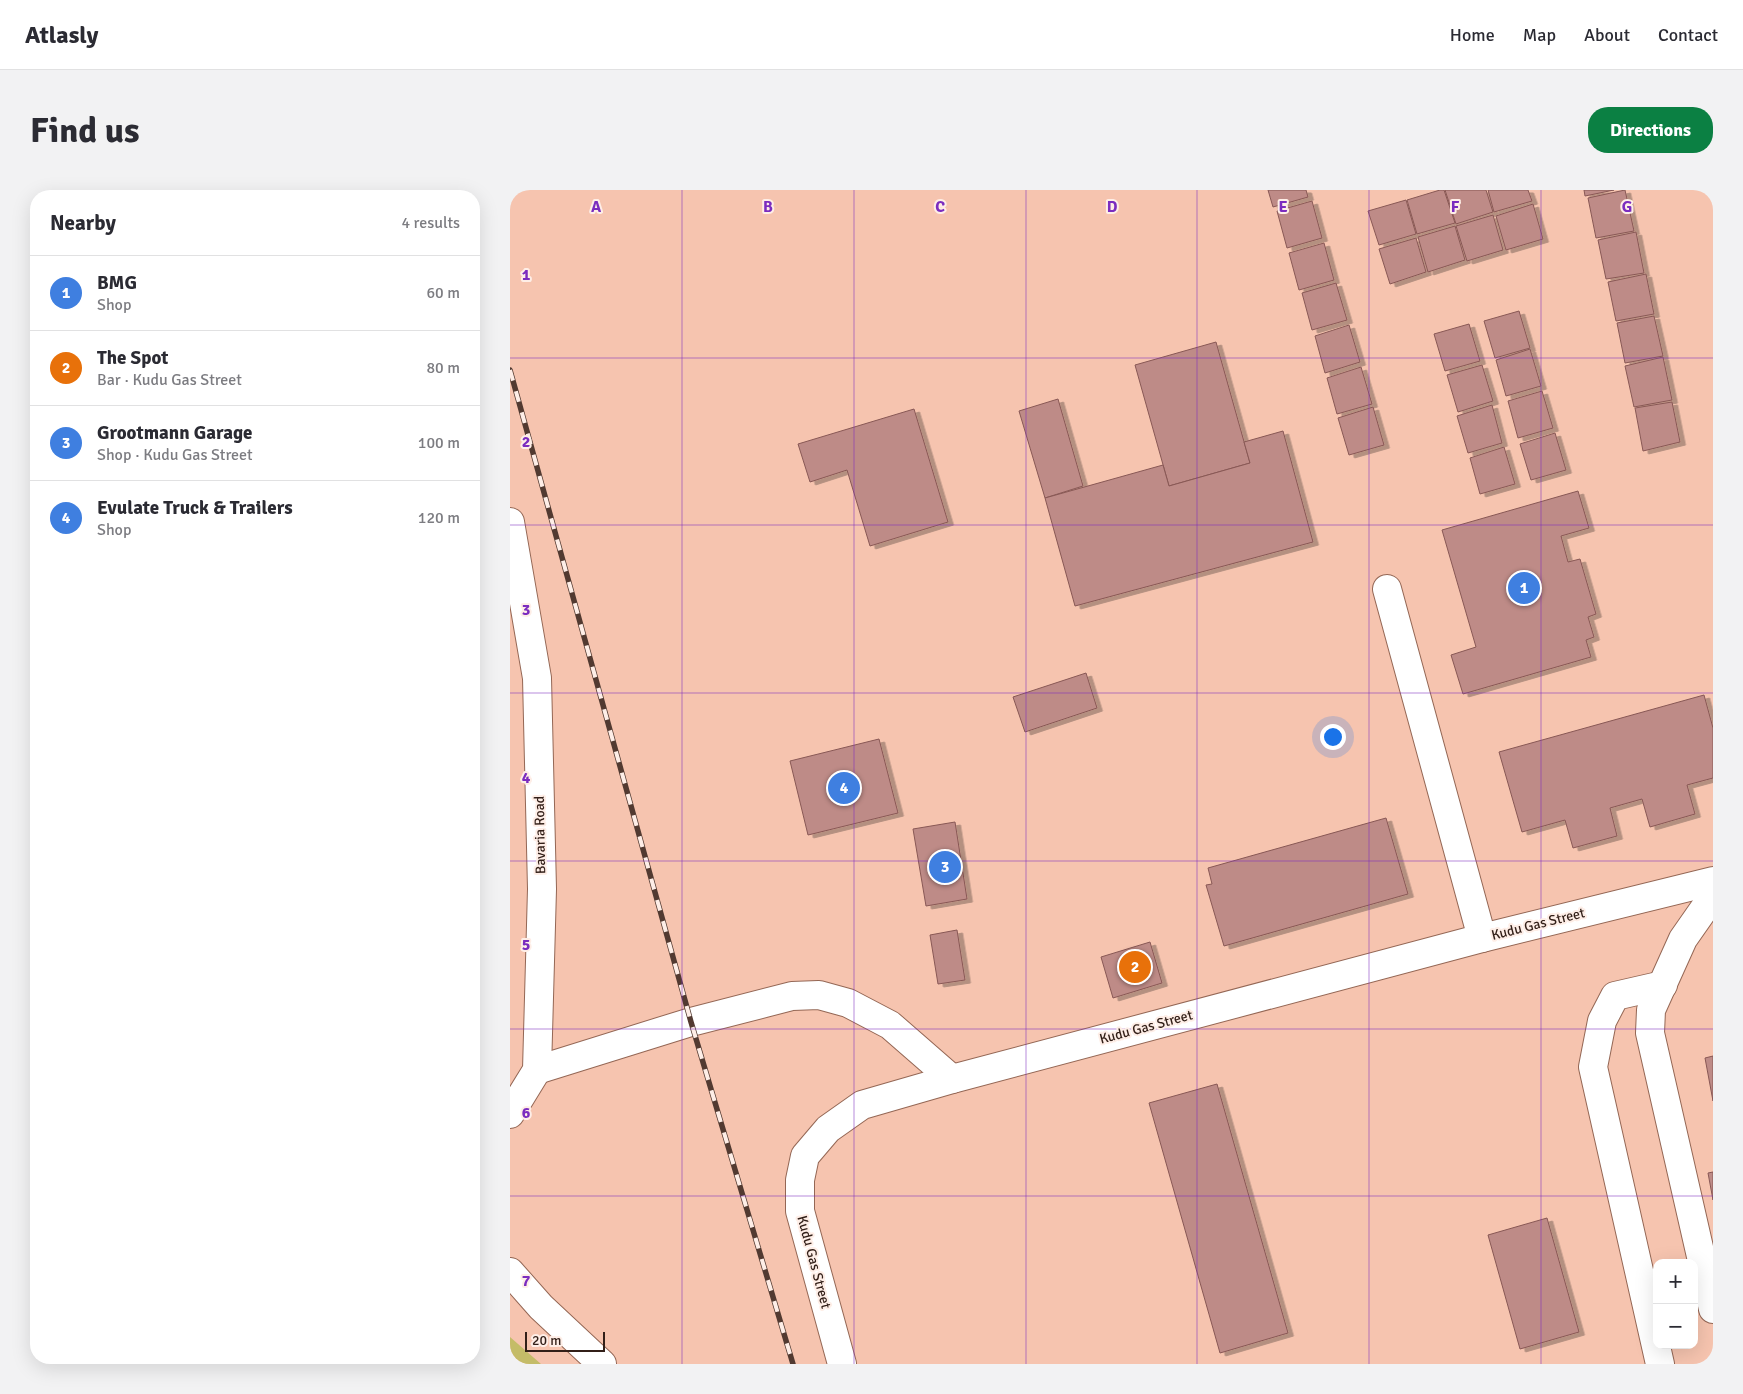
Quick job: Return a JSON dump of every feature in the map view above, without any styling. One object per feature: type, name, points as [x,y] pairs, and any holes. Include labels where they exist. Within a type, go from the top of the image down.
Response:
[{"type":"street","name":"Bavaria Road","points":[[510,522],[537,678],[542,889],[537,1070],[510,1114]]},
{"type":"street","points":[[1387,589],[1482,938]]},
{"type":"street","name":"Kudu Gas Street","points":[[842,1364],[800,1211],[800,1180],[805,1156],[828,1129],[862,1105],[952,1079],[1482,938],[1713,881]]},
{"type":"street","points":[[1713,896],[1683,939],[1651,1010],[1650,1033],[1713,1309]]},
{"type":"street","points":[[1660,1364],[1594,1067],[1602,1021],[1615,996],[1663,985]]},
{"type":"street","points":[[537,1070],[691,1022],[792,996],[820,995],[848,1003],[890,1025],[952,1079]]},
{"type":"street","points":[[510,1272],[541,1307],[602,1364]]},
{"type":"shaded area","points":[[510,1337],[541,1364],[510,1364]]},
{"type":"building","points":[[1268,190],[1306,190],[1308,197],[1273,207]]},
{"type":"building","points":[[1444,190],[1455,223],[1417,234],[1407,200]]},
{"type":"building","points":[[1445,190],[1486,190],[1493,212],[1456,224]]},
{"type":"building","points":[[1488,190],[1528,190],[1532,201],[1494,212]]},
{"type":"building","points":[[1584,190],[1614,190],[1585,196]]},
{"type":"building","points":[[1625,190],[1634,231],[1596,238],[1588,198]]},
{"type":"building","points":[[1406,200],[1416,234],[1379,245],[1368,211]]},
{"type":"building","points":[[1312,201],[1322,238],[1287,248],[1277,211]]},
{"type":"building","points":[[1533,204],[1543,239],[1506,250],[1496,216]]},
{"type":"building","points":[[1493,215],[1503,250],[1467,261],[1456,226]]},
{"type":"building","points":[[1455,226],[1465,260],[1428,272],[1418,237]]},
{"type":"building","points":[[1636,232],[1644,273],[1606,279],[1598,240]]},
{"type":"building","points":[[1416,238],[1426,272],[1390,284],[1379,249]]},
{"type":"building","points":[[1324,243],[1334,280],[1299,290],[1289,253]]},
{"type":"building","points":[[1646,274],[1654,314],[1616,321],[1608,282]]},
{"type":"building","points":[[1336,283],[1347,320],[1312,330],[1302,293]]},
{"type":"building","points":[[1519,311],[1530,348],[1495,358],[1484,321]]},
{"type":"building","points":[[1654,316],[1663,356],[1625,363],[1617,323]]},
{"type":"building","points":[[1469,324],[1480,361],[1445,371],[1434,334]]},
{"type":"building","points":[[1349,325],[1360,362],[1325,373],[1315,336]]},
{"type":"building","points":[[1216,342],[1250,463],[1169,486],[1135,365]]},
{"type":"building","points":[[1530,349],[1541,386],[1506,396],[1496,360]]},
{"type":"building","points":[[1663,357],[1672,400],[1634,407],[1625,366]]},
{"type":"building","points":[[1482,365],[1493,401],[1458,412],[1447,375]]},
{"type":"building","points":[[1361,367],[1372,404],[1337,414],[1327,378]]},
{"type":"building","points":[[1542,391],[1553,428],[1518,438],[1508,401]]},
{"type":"building","points":[[1058,399],[1083,486],[1045,498],[1019,411]]},
{"type":"building","points":[[1672,402],[1680,442],[1643,451],[1635,408]]},
{"type":"building","points":[[1492,405],[1502,443],[1468,453],[1457,416]]},
{"type":"building","points":[[1373,407],[1384,445],[1349,455],[1338,418]]},
{"type":"building","points":[[914,409],[948,522],[870,546],[847,470],[810,482],[798,444]]},
{"type":"building","points":[[1283,431],[1313,542],[1075,606],[1045,498],[1163,465],[1169,486],[1250,463],[1244,442]]},
{"type":"building","points":[[1555,433],[1566,470],[1531,480],[1520,444]]},
{"type":"building","points":[[1504,447],[1515,484],[1480,494],[1470,458]]},
{"type":"building","points":[[1578,491],[1589,528],[1561,536],[1568,562],[1580,559],[1596,614],[1588,617],[1594,637],[1586,640],[1591,657],[1463,694],[1451,655],[1476,647],[1442,530]]},
{"type":"building","points":[[1086,673],[1097,708],[1025,732],[1013,697]]},
{"type":"building","points":[[1704,695],[1713,728],[1713,778],[1687,785],[1695,814],[1650,827],[1642,799],[1610,808],[1617,836],[1573,848],[1565,820],[1522,832],[1499,752]]},
{"type":"building","points":[[879,739],[898,813],[808,835],[790,761]]},
{"type":"building","points":[[1386,818],[1408,894],[1224,946],[1206,885],[1212,884],[1208,868]]},
{"type":"building","points":[[955,822],[967,899],[926,906],[913,829]]},
{"type":"building","points":[[957,930],[965,980],[938,984],[930,935]]},
{"type":"building","points":[[1150,942],[1162,983],[1113,998],[1101,957]]},
{"type":"building","points":[[1713,1056],[1713,1101],[1705,1058]]},
{"type":"building","points":[[1217,1084],[1288,1333],[1220,1353],[1149,1103]]},
{"type":"building","points":[[1713,1172],[1713,1200],[1708,1173]]},
{"type":"building","points":[[1547,1218],[1579,1332],[1520,1349],[1488,1235]]},
{"type":"railway","points":[[510,370],[691,1022],[793,1364]]},
{"type":"place","name":"BMG","points":[[1524,588]]},
{"type":"place","name":"Evulate Truck & Trailers","points":[[844,788]]},
{"type":"place","name":"Grootmann Garage","points":[[945,867]]},
{"type":"place","name":"The Spot","points":[[1135,967]]}]
